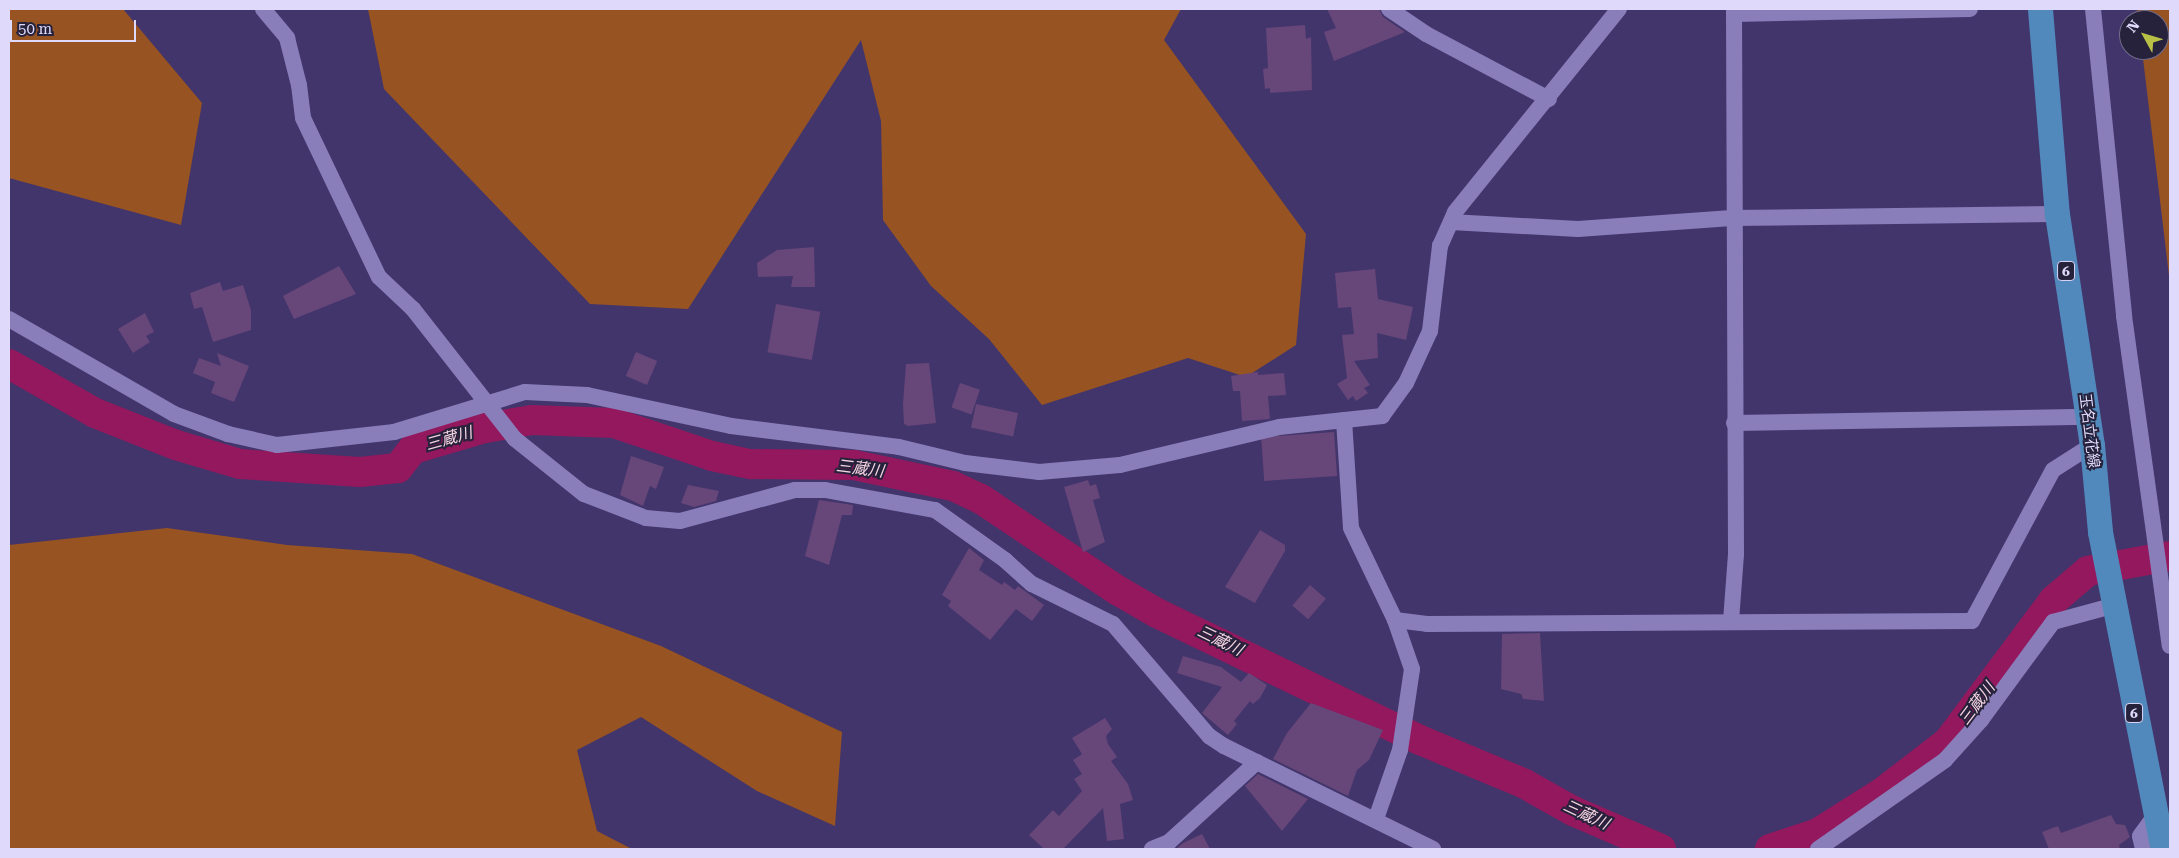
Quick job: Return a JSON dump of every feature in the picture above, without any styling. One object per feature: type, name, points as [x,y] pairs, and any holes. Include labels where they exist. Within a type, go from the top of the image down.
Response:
[{"type":"main road","name":"玉名立花線","points":[[2040,9],[2057,214],[2092,445],[2100,532],[2112,606],[2163,849]]},
{"type":"street","points":[[263,9],[287,38],[299,85],[303,118],[379,277],[413,309],[516,439],[584,494],[646,518],[680,521],[795,490],[826,490],[935,510],[1005,560],[1032,584],[1113,624],[1210,736],[1257,762],[1376,819],[1433,849]]},
{"type":"street","points":[[1389,9],[1426,34],[1549,98]]},
{"type":"street","points":[[9,319],[174,414],[228,434],[277,445],[394,432],[485,402],[525,392],[587,394],[731,426],[899,447],[965,463],[1039,472],[1120,465],[1279,427],[1382,416],[1406,383],[1430,331],[1440,246],[1456,212],[1619,9]]},
{"type":"street","points":[[1731,621],[1736,554],[1732,218],[1734,11],[1970,9]]},
{"type":"street","points":[[2093,9],[2124,316],[2170,646]]},
{"type":"street","points":[[1451,222],[1578,228],[1732,218],[2057,214]]},
{"type":"street","points":[[1734,422],[2088,417]]},
{"type":"street","points":[[1344,420],[1350,528],[1395,620],[1412,669],[1400,750],[1376,819]]},
{"type":"street","points":[[1395,620],[1427,624],[1972,621],[2052,470],[2092,445]]},
{"type":"street","points":[[1818,849],[1945,760],[1981,720],[2053,622],[2112,606]]},
{"type":"street","points":[[1152,849],[1169,842],[1191,824],[1257,762]]},
{"type":"street","points":[[2143,849],[2140,836],[2155,814]]},
{"type":"shaded area","points":[[9,9],[123,9],[202,103],[181,225],[9,178]]},
{"type":"shaded area","points":[[368,9],[1181,9],[1164,40],[1306,234],[1296,345],[1246,377],[1188,358],[1042,405],[989,339],[931,286],[883,220],[881,121],[861,40],[688,309],[590,304],[384,89]]},
{"type":"shaded area","points":[[2170,9],[2170,284],[2143,60],[2169,60],[2169,10],[2137,10]]},
{"type":"shaded area","points":[[167,528],[287,545],[412,554],[661,646],[842,732],[835,826],[757,791],[641,717],[577,750],[597,831],[632,849],[9,849],[9,545]]},
{"type":"building","points":[[1327,9],[1379,9],[1383,17],[1405,32],[1334,61],[1324,32],[1336,28]]},
{"type":"building","points":[[1305,25],[1306,39],[1311,37],[1312,90],[1270,93],[1270,88],[1265,89],[1263,69],[1268,68],[1266,28]]},
{"type":"building","points":[[814,247],[815,287],[791,287],[793,276],[758,277],[757,263],[777,250]]},
{"type":"building","points":[[339,266],[356,294],[294,319],[283,296]]},
{"type":"building","points":[[1375,269],[1378,299],[1413,307],[1406,340],[1377,333],[1378,358],[1354,361],[1370,385],[1364,388],[1368,393],[1356,401],[1353,396],[1348,400],[1337,384],[1347,378],[1342,335],[1354,334],[1351,307],[1338,308],[1335,273]]},
{"type":"building","points":[[220,282],[223,291],[243,285],[251,310],[251,330],[213,342],[202,307],[194,309],[190,293]]},
{"type":"building","points":[[776,304],[820,312],[812,360],[767,352]]},
{"type":"building","points":[[145,313],[154,332],[146,336],[150,342],[133,353],[118,329]]},
{"type":"building","points":[[636,352],[657,361],[647,385],[626,376]]},
{"type":"building","points":[[217,353],[249,366],[234,402],[211,393],[215,382],[193,373],[199,358],[221,366]]},
{"type":"building","points":[[929,363],[936,423],[908,426],[904,424],[903,404],[906,364]]},
{"type":"building","points":[[1258,372],[1258,375],[1284,373],[1286,395],[1268,396],[1270,419],[1242,421],[1240,391],[1233,391],[1231,376]]},
{"type":"building","points":[[960,383],[980,390],[971,414],[952,408]]},
{"type":"building","points":[[976,404],[1018,413],[1013,436],[971,427]]},
{"type":"building","points":[[1334,432],[1337,476],[1264,481],[1261,437]]},
{"type":"building","points":[[631,456],[664,467],[656,489],[650,486],[643,506],[620,495]]},
{"type":"building","points":[[1088,480],[1090,486],[1096,484],[1100,498],[1093,500],[1105,542],[1083,552],[1064,487]]},
{"type":"building","points":[[688,485],[719,491],[716,501],[694,507],[681,503]]},
{"type":"building","points":[[819,500],[853,505],[852,515],[842,515],[829,565],[805,556]]},
{"type":"building","points":[[1260,530],[1285,545],[1285,551],[1255,603],[1225,587]]},
{"type":"building","points":[[969,548],[984,560],[979,570],[1002,585],[1004,582],[1015,590],[1018,586],[1044,605],[1032,621],[1016,609],[990,640],[948,606],[951,601],[942,595]]},
{"type":"building","points":[[1310,585],[1326,599],[1308,619],[1292,605]]},
{"type":"building","points":[[1540,633],[1544,701],[1523,699],[1521,694],[1501,689],[1502,634]]},
{"type":"building","points":[[1183,656],[1221,667],[1241,682],[1249,673],[1267,685],[1260,698],[1253,704],[1250,701],[1234,721],[1237,724],[1228,735],[1202,713],[1222,687],[1177,673]]},
{"type":"building","points":[[1311,703],[1383,730],[1369,760],[1357,770],[1348,796],[1273,759],[1287,733]]},
{"type":"building","points":[[1105,718],[1112,729],[1106,736],[1108,744],[1117,757],[1111,761],[1128,784],[1133,800],[1120,804],[1124,839],[1107,841],[1103,808],[1063,849],[1044,849],[1029,835],[1053,810],[1059,816],[1082,791],[1074,779],[1082,774],[1073,760],[1082,754],[1072,738]]},
{"type":"building","points":[[1258,774],[1308,799],[1282,831],[1245,786]]},
{"type":"building","points":[[2111,815],[2116,824],[2125,825],[2130,837],[2119,845],[2120,849],[2049,849],[2042,832],[2058,826],[2061,833]]},
{"type":"building","points":[[1202,834],[1210,849],[1176,849],[1183,843]]},
{"type":"waterway","name":"三蔵川","points":[[9,364],[95,413],[176,445],[240,464],[360,472],[398,468],[413,449],[485,428],[532,420],[614,423],[712,456],[751,464],[854,465],[953,486],[981,499],[1117,590],[1157,613],[1420,740],[1525,784],[1573,811],[1661,849]]},
{"type":"waterway","name":"三蔵川","points":[[1770,849],[1818,833],[1883,792],[1948,742],[2054,600],[2088,571],[2170,556]]}]
